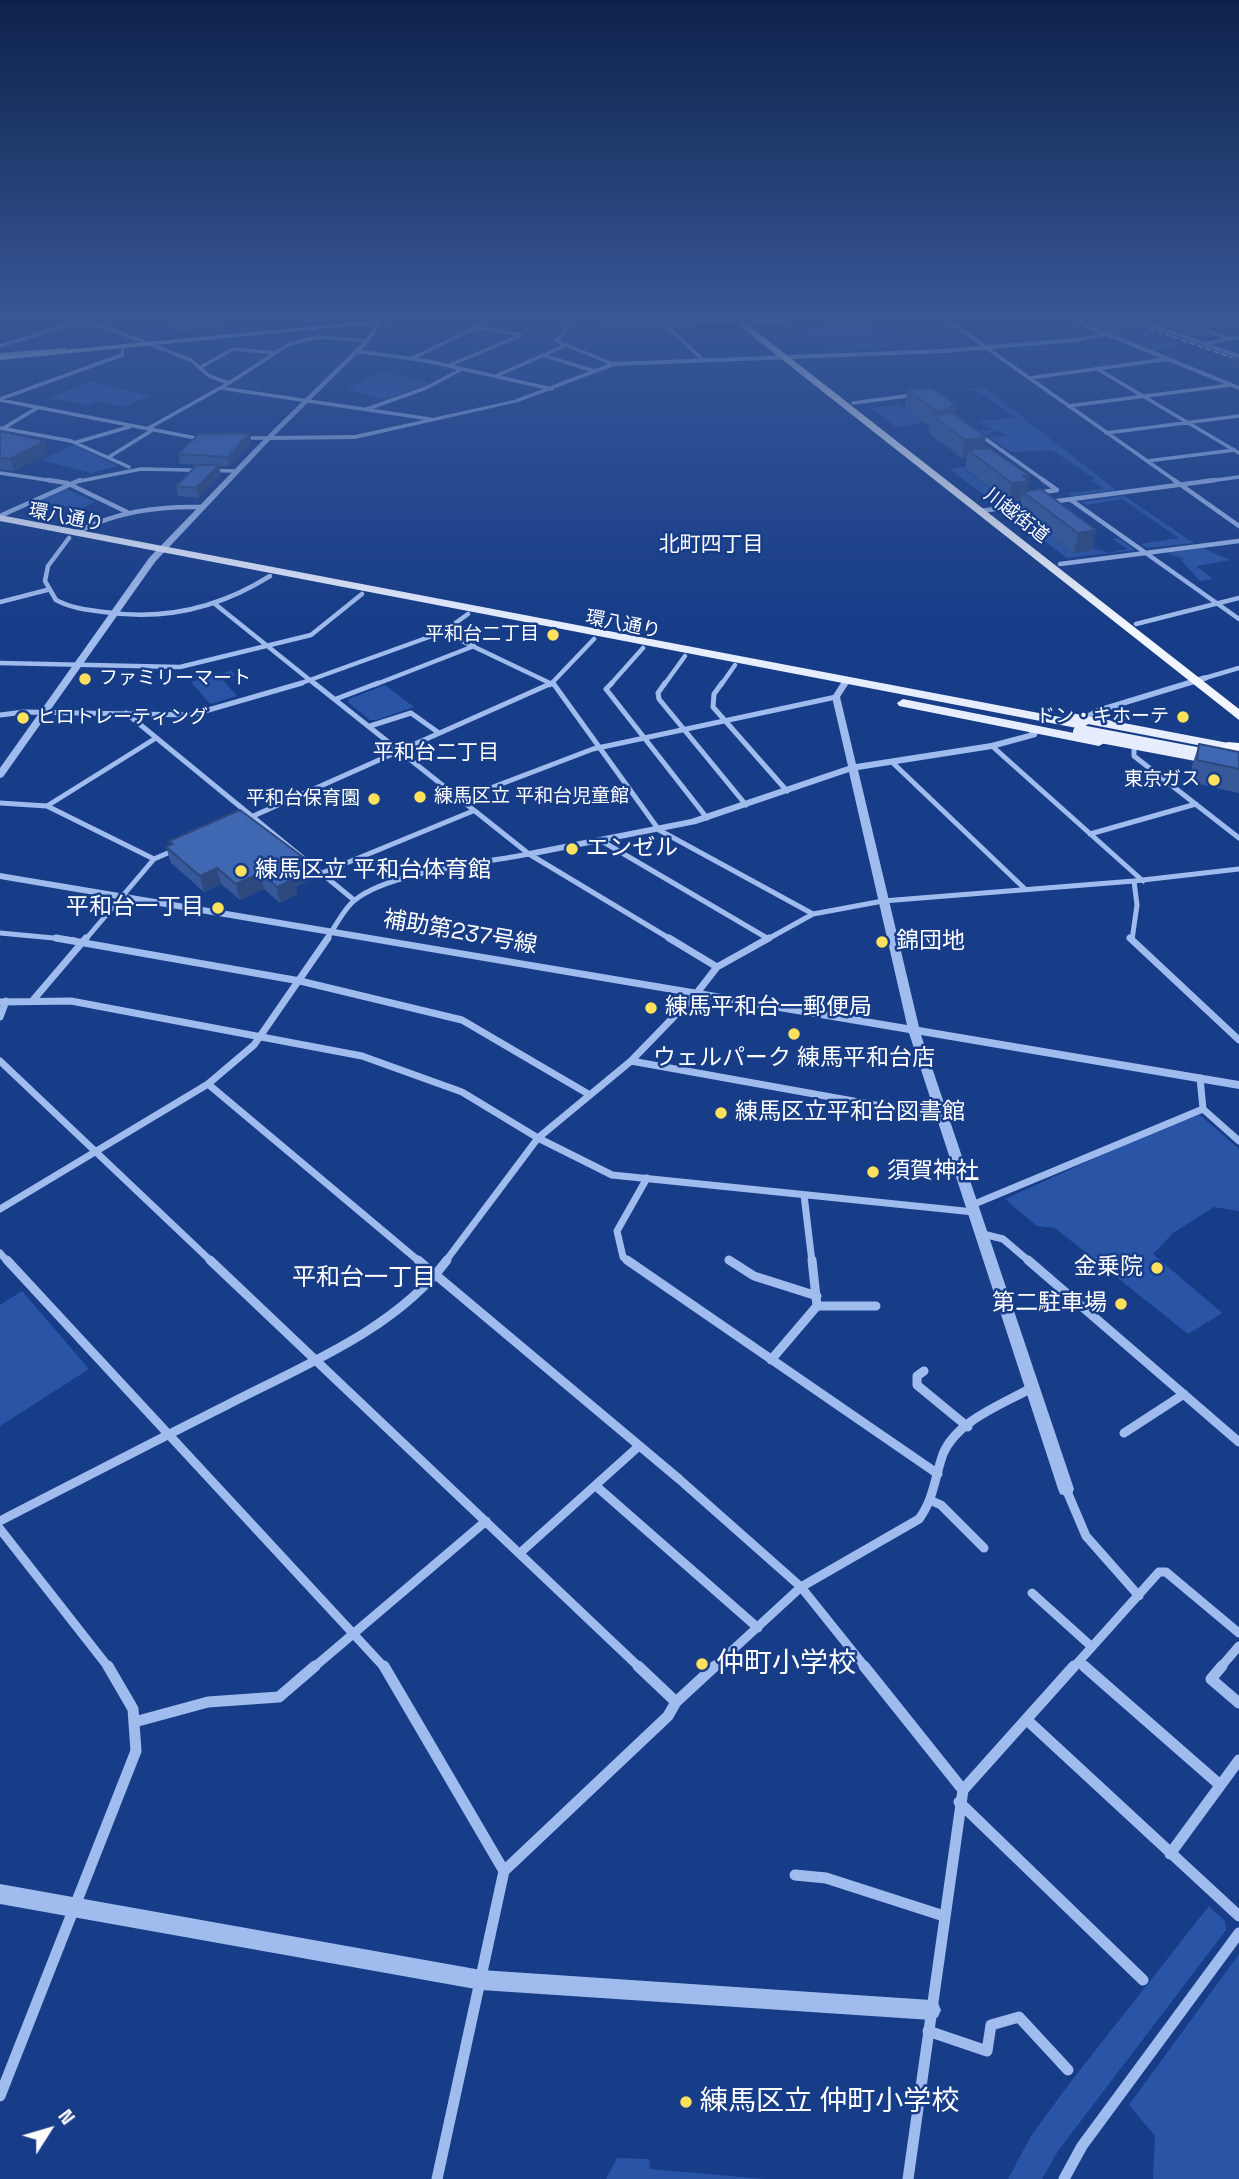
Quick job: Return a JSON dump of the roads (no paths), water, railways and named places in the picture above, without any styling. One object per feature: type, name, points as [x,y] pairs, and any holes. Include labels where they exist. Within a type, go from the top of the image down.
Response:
[{"type":"highway","name":"川越街道","points":[[871,422],[1200,680],[1239,705]]},
{"type":"highway","name":"川越街道","points":[[876,422],[985,510],[1136,624],[1239,716]]},
{"type":"main road","name":"環八通り","points":[[0,517],[72,535]]},
{"type":"main road","name":"環八通り","points":[[0,524],[160,552],[842,688],[1236,749]]},
{"type":"main road","name":"環八通り","points":[[160,552],[842,688]]},
{"type":"main road","points":[[842,688],[1034,730],[1239,768]]},
{"type":"main road","name":"環八通り","points":[[1081,725],[1239,762]]},
{"type":"main road","points":[[1081,725],[1236,749]]},
{"type":"main road","points":[[1198,741],[1215,749],[1219,754],[1213,760],[1200,761]]},
{"type":"street","points":[[109,422],[210,439]]},
{"type":"street","points":[[109,457],[163,422]]},
{"type":"street","points":[[0,775],[160,552],[284,422]]},
{"type":"street","points":[[236,439],[350,438],[419,422]]},
{"type":"street","points":[[1091,422],[1239,526]]},
{"type":"street","points":[[1106,433],[1188,422],[1237,451]]},
{"type":"street","points":[[76,443],[131,426]]},
{"type":"street","points":[[1,429],[76,443],[129,468]]},
{"type":"street","points":[[978,434],[1057,490],[1043,494],[1052,502]]},
{"type":"street","points":[[1146,461],[1237,451]]},
{"type":"street","points":[[0,517],[67,483],[129,468],[236,471]]},
{"type":"street","points":[[0,472],[67,483],[127,512]]},
{"type":"street","points":[[985,510],[1239,477]]},
{"type":"street","points":[[1071,499],[1239,619]]},
{"type":"street","points":[[201,508],[165,507],[127,512],[72,535],[48,563],[47,590],[54,600],[65,605],[114,614],[171,615],[242,595],[270,576]]},
{"type":"street","points":[[1060,564],[1239,541]]},
{"type":"street","points":[[0,602],[47,590]]},
{"type":"street","points":[[0,663],[180,667],[269,646],[320,630],[362,594]]},
{"type":"street","points":[[1136,624],[1239,598]]},
{"type":"street","points":[[215,604],[529,854],[717,967]]},
{"type":"street","points":[[0,715],[44,712],[191,715],[312,680],[443,632],[468,614]]},
{"type":"street","points":[[443,632],[553,683],[659,830],[813,914]]},
{"type":"street","points":[[228,827],[553,683],[594,639]]},
{"type":"street","points":[[336,699],[474,646]]},
{"type":"street","points":[[643,648],[606,689],[707,818]]},
{"type":"street","points":[[685,656],[658,693],[659,699],[746,804]]},
{"type":"street","points":[[735,665],[712,698],[713,707],[787,790]]},
{"type":"street","points":[[1081,725],[1100,710],[1239,668]]},
{"type":"street","points":[[459,800],[601,747],[724,721],[842,688],[852,768],[883,901],[914,1031],[942,1117],[1074,1516],[1088,1542],[1139,1596]]},
{"type":"street","points":[[126,713],[354,900]]},
{"type":"street","points":[[370,726],[411,713],[439,733]]},
{"type":"street","points":[[0,1209],[208,1084],[261,1038],[354,900],[372,889],[529,854],[659,830],[707,818],[852,768],[992,747],[1024,738],[1033,734],[1034,730]]},
{"type":"street","points":[[47,806],[156,738]]},
{"type":"street","points":[[992,747],[1143,880]]},
{"type":"street","points":[[1134,749],[1134,756],[1239,838]]},
{"type":"street","points":[[893,763],[1025,889]]},
{"type":"street","points":[[0,803],[47,806],[154,859]]},
{"type":"street","points":[[1090,834],[1196,804]]},
{"type":"street","points":[[322,873],[473,811]]},
{"type":"street","points":[[600,840],[767,939]]},
{"type":"street","points":[[34,999],[154,859],[191,843]]},
{"type":"street","points":[[0,1521],[314,1360],[370,1328],[437,1277],[538,1138],[631,1061],[696,994],[717,967],[813,914],[883,901],[1134,881],[1239,869]]},
{"type":"street","name":"補助第237号線","points":[[0,876],[914,1031]]},
{"type":"street","points":[[1134,881],[1137,905],[1130,938],[1239,1040]]},
{"type":"street","points":[[0,933],[85,941],[300,981],[462,1020],[590,1095]]},
{"type":"street","points":[[0,1017],[3,1001],[71,1001],[375,1060],[462,1093],[538,1138],[612,1175],[804,1195],[973,1208],[1152,1127],[1203,1109]]},
{"type":"street","points":[[914,1031],[1239,1085]]},
{"type":"street","points":[[0,1061],[676,1702]]},
{"type":"street","points":[[631,1061],[942,1117]]},
{"type":"street","points":[[1200,1078],[1203,1109],[1239,1141]]},
{"type":"street","points":[[208,1084],[639,1446],[801,1587],[961,1796],[1143,1980]]},
{"type":"street","points":[[647,1178],[617,1231],[624,1257],[646,1276],[938,1474]]},
{"type":"street","points":[[771,1360],[817,1301],[804,1195]]},
{"type":"street","points":[[982,1234],[1003,1239],[1239,1442]]},
{"type":"street","points":[[0,1253],[387,1670],[504,1871]]},
{"type":"street","points":[[729,1260],[754,1276],[817,1301],[876,1306]]},
{"type":"street","points":[[924,1371],[917,1376],[917,1385],[968,1427]]},
{"type":"street","points":[[437,2179],[504,1871],[668,1716],[676,1702],[801,1587],[919,1519],[932,1500],[949,1444],[968,1427],[1033,1387]]},
{"type":"street","points":[[1124,1433],[1184,1394]]},
{"type":"street","points":[[520,1553],[639,1446]]},
{"type":"street","points":[[596,1486],[758,1628]]},
{"type":"street","points":[[932,1500],[941,1505],[984,1548]]},
{"type":"street","points":[[138,1721],[208,1702],[279,1697],[486,1521]]},
{"type":"street","points":[[0,1529],[112,1672],[124,1690],[138,1721],[136,1751],[0,2096]]},
{"type":"street","points":[[908,2179],[961,1796],[1160,1572],[1166,1572],[1239,1633]]},
{"type":"street","points":[[1032,1593],[1092,1647]]},
{"type":"street","points":[[1239,1646],[1211,1679],[1239,1703]]},
{"type":"street","points":[[1079,1662],[1220,1785]]},
{"type":"street","points":[[1027,1720],[1239,1916]]},
{"type":"street","points":[[1170,1854],[1239,1760]]},
{"type":"street","points":[[795,1875],[826,1878],[944,1916]]},
{"type":"street","points":[[0,1894],[481,1980],[931,2010]]},
{"type":"street","points":[[1064,2179],[1082,2146],[1239,1933]]},
{"type":"street","points":[[928,2031],[987,2051],[990,2025],[1019,2017],[1068,2070]]},
{"type":"place","name":"平和台二丁目","points":[[553,635]]},
{"type":"place","name":"ファミリーマート","points":[[85,679]]},
{"type":"place","name":"ドン・キホーテ","points":[[1183,717]]},
{"type":"place","name":"ヒロトレーティング","points":[[23,718]]},
{"type":"place","name":"東京ガス","points":[[1214,780]]},
{"type":"place","name":"練馬区立 平和台児童館","points":[[420,797]]},
{"type":"place","name":"平和台保育園","points":[[374,799]]},
{"type":"place","name":"エンゼル","points":[[572,849]]},
{"type":"place","name":"練馬区立 平和台体育館","points":[[241,871]]},
{"type":"place","name":"平和台一丁目","points":[[218,908]]},
{"type":"place","name":"錦団地","points":[[882,942]]},
{"type":"place","name":"練馬平和台一郵便局","points":[[651,1008]]},
{"type":"place","name":"ウェルパーク 練馬平和台店","points":[[794,1034]]},
{"type":"place","name":"練馬区立平和台図書館","points":[[721,1113]]},
{"type":"place","name":"須賀神社","points":[[873,1172]]},
{"type":"place","name":"金乗院","points":[[1157,1268]]},
{"type":"place","name":"第二駐車場","points":[[1121,1304]]},
{"type":"place","name":"仲町小学校","points":[[702,1664]]},
{"type":"place","name":"練馬区立 仲町小学校","points":[[686,2102]]},
{"type":"district","name":"北町四丁目","points":[[711,545]]},
{"type":"district","name":"平和台二丁目","points":[[436,753]]},
{"type":"district","name":"平和台一丁目","points":[[364,1278]]}]
